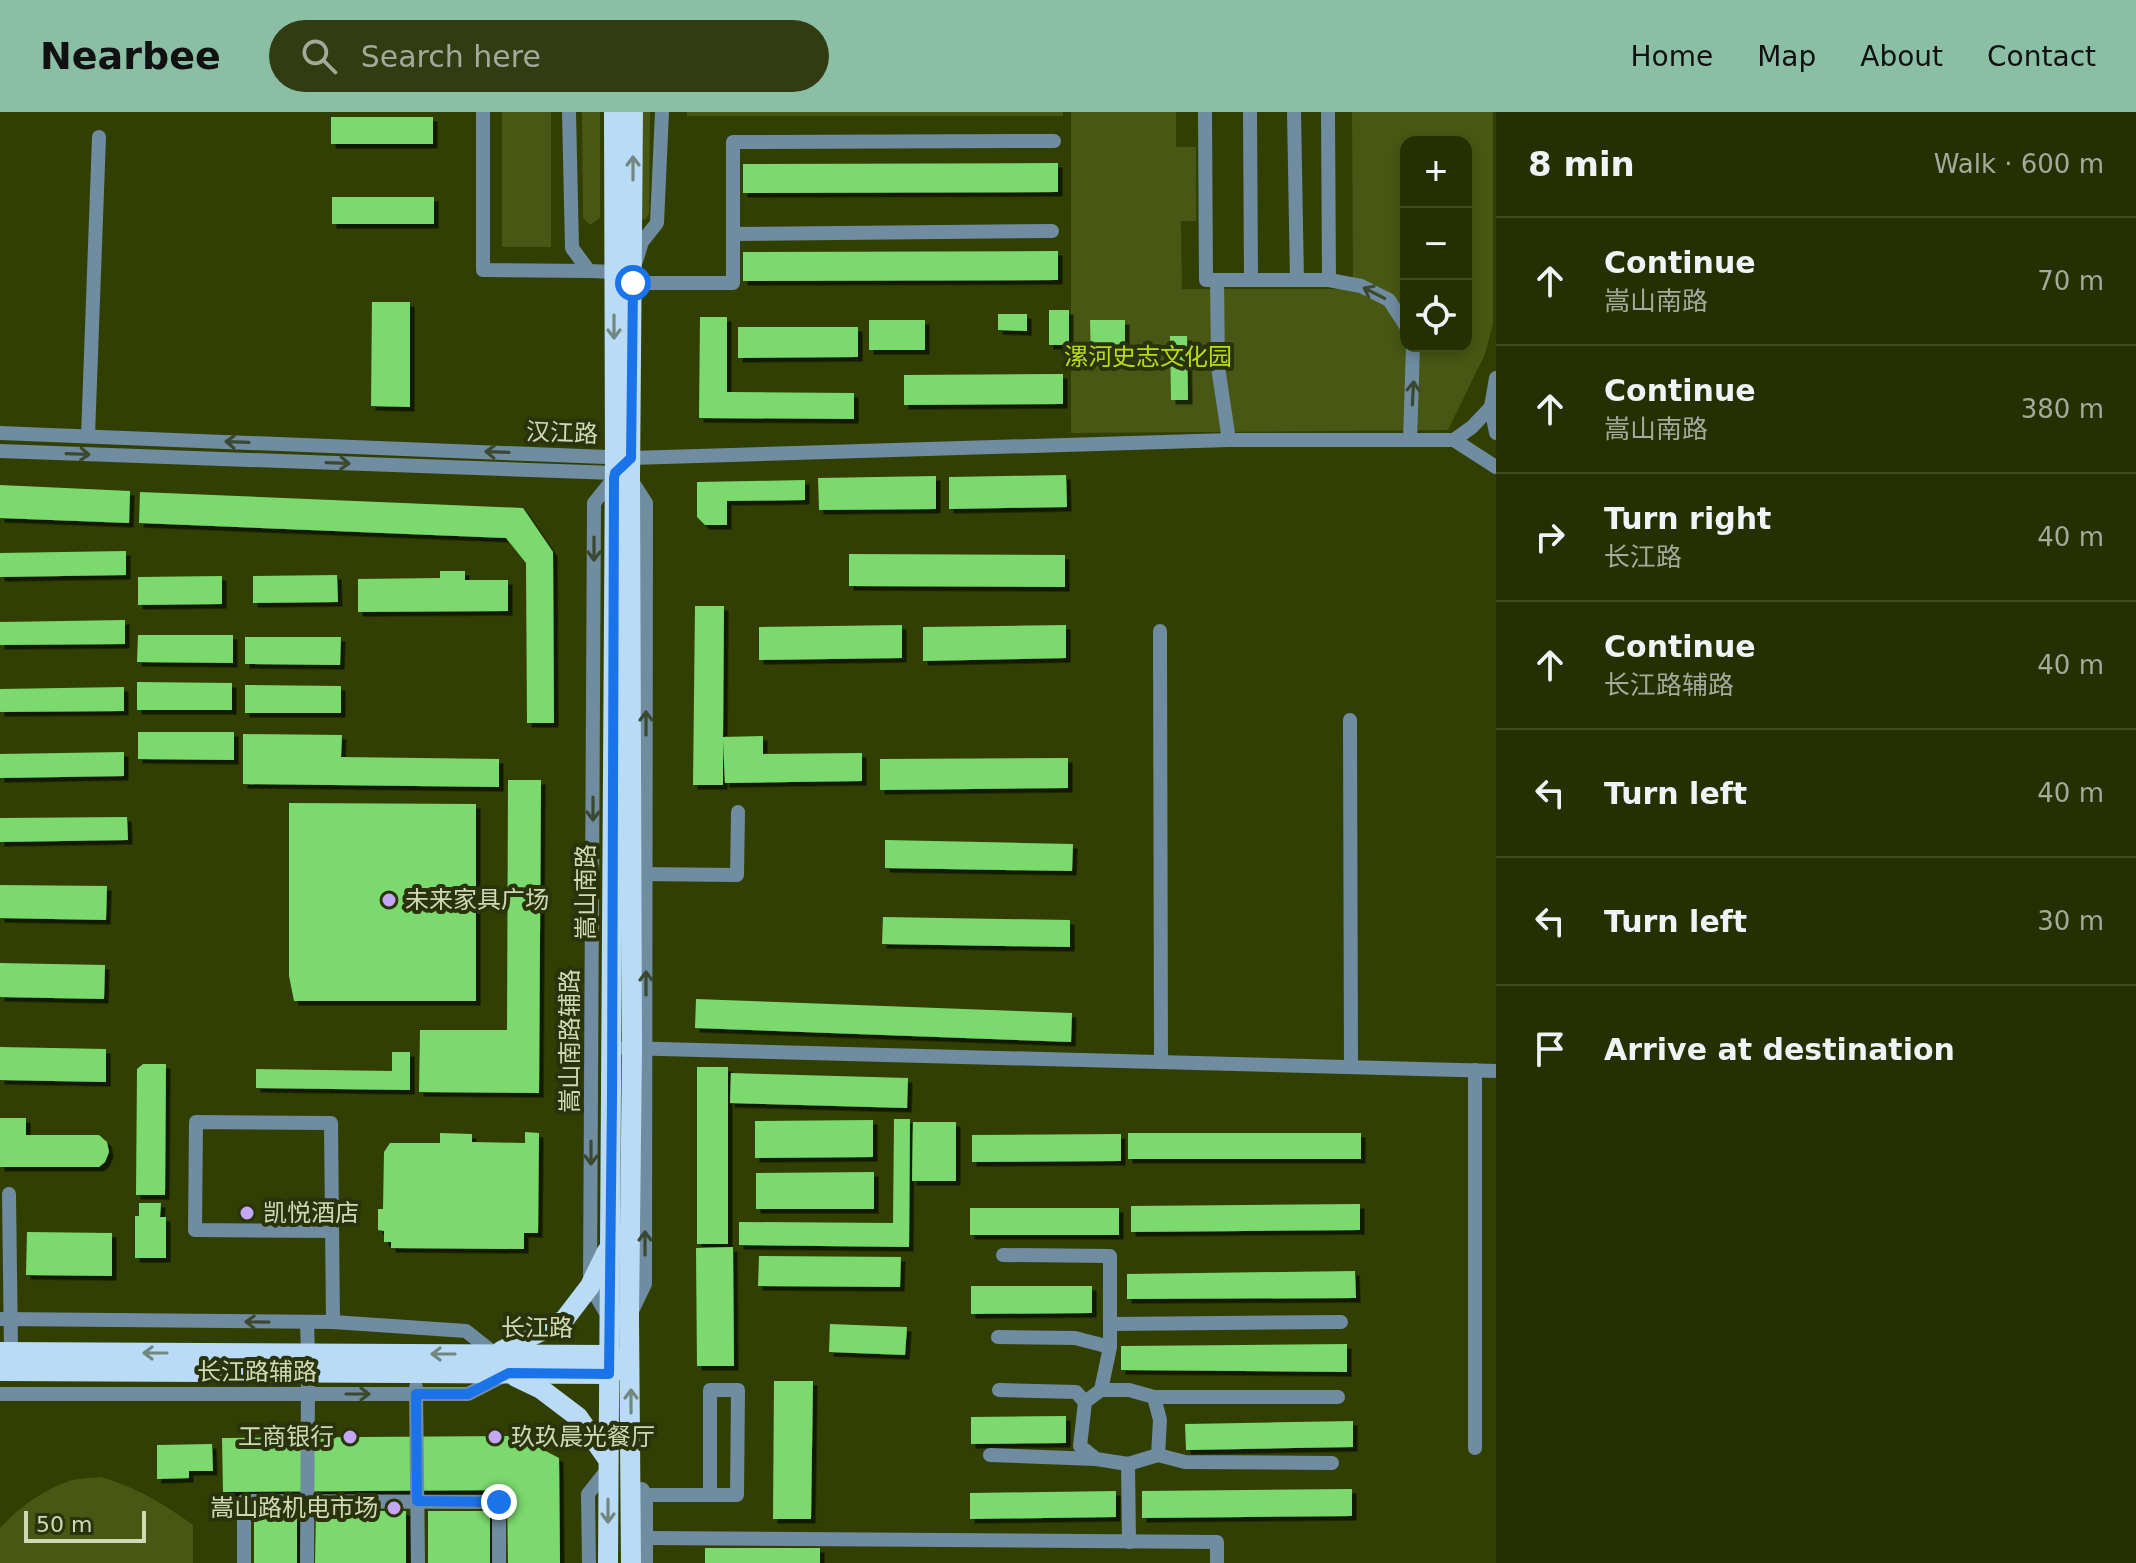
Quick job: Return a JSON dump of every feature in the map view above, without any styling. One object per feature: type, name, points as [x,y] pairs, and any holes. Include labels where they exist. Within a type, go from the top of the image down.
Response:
[{"type":"main road","points":[[614,112],[624,222]]},
{"type":"main road","points":[[624,222],[633,112]]},
{"type":"main road","name":"嵩山南路","points":[[608,1563],[609,1364],[619,1318],[630,1048],[630,874],[621,469],[626,276],[624,222]]},
{"type":"main road","name":"嵩山南路","points":[[630,1048],[612,1100],[610,1244],[619,1318],[630,1365],[631,1470],[639,1495],[631,1563]]},
{"type":"main road","points":[[495,1354],[564,1320],[590,1286],[610,1244]]},
{"type":"main road","name":"长江路","points":[[6,1352],[308,1364],[416,1383],[609,1364]]},
{"type":"main road","name":"长江路","points":[[0,1371],[308,1364],[495,1354],[630,1365]]},
{"type":"main road","points":[[509,1373],[541,1389],[578,1417],[607,1464]]},
{"type":"street","points":[[483,112],[483,270],[589,271],[733,283],[733,142],[1054,141]]},
{"type":"street","points":[[569,112],[572,248],[589,271]]},
{"type":"street","points":[[626,276],[642,242],[657,223],[662,112]]},
{"type":"street","points":[[1205,112],[1206,280],[1329,280],[1361,286],[1389,300],[1400,317]]},
{"type":"street","points":[[1250,112],[1251,280]]},
{"type":"street","points":[[1294,112],[1297,280]]},
{"type":"street","points":[[1328,112],[1329,280]]},
{"type":"street","points":[[88,436],[99,137]]},
{"type":"street","points":[[733,234],[1052,231]]},
{"type":"street","points":[[1217,280],[1218,367],[1229,440]]},
{"type":"street","points":[[1410,440],[1413,352]]},
{"type":"street","points":[[1496,378],[1491,407],[1496,433]]},
{"type":"street","points":[[1454,440],[1491,407]]},
{"type":"street","name":"汉江路","points":[[0,433],[621,469]]},
{"type":"street","points":[[621,469],[1229,440],[1454,440],[1496,467]]},
{"type":"street","name":"汉江路","points":[[0,451],[621,469]]},
{"type":"street","points":[[621,469],[646,503],[630,874],[630,1048],[1496,1071]]},
{"type":"street","name":"嵩山南路辅路","points":[[590,1286],[594,503],[621,469]]},
{"type":"street","points":[[1160,631],[1161,1062]]},
{"type":"street","points":[[1350,720],[1351,1067]]},
{"type":"street","points":[[630,874],[737,875],[738,812]]},
{"type":"street","points":[[1475,1070],[1475,1448]]},
{"type":"street","points":[[591,1120],[612,1100]]},
{"type":"street","points":[[332,1231],[195,1230],[196,1122],[331,1123],[333,1322]]},
{"type":"street","points":[[6,1352],[9,1194]]},
{"type":"street","points":[[1003,1255],[1110,1256],[1110,1347],[1101,1390]]},
{"type":"street","points":[[590,1286],[619,1318]]},
{"type":"street","name":"长江路辅路","points":[[6,1319],[333,1322],[466,1331],[495,1354]]},
{"type":"street","points":[[307,1322],[307,1563]]},
{"type":"street","points":[[1110,1324],[1341,1322]]},
{"type":"street","points":[[998,1337],[1075,1338],[1110,1347]]},
{"type":"street","points":[[416,1383],[418,1563]]},
{"type":"street","name":"长江路辅路","points":[[0,1394],[308,1394],[416,1383]]},
{"type":"street","points":[[646,1563],[646,1538],[639,1495],[710,1495],[737,1495],[738,1390],[710,1390],[710,1495]]},
{"type":"street","points":[[999,1390],[1076,1392],[1085,1402]]},
{"type":"street","points":[[1096,1459],[1080,1446],[1085,1402],[1101,1390],[1129,1390],[1154,1397],[1338,1397]]},
{"type":"street","points":[[1154,1397],[1160,1420],[1158,1455]]},
{"type":"street","points":[[990,1455],[1096,1459],[1128,1464],[1158,1455],[1185,1462],[1332,1463]]},
{"type":"street","points":[[589,1563],[588,1494],[607,1464]]},
{"type":"street","points":[[1128,1464],[1129,1542]]},
{"type":"street","points":[[244,1563],[244,1501],[417,1501],[499,1502],[499,1563]]},
{"type":"street","points":[[646,1538],[1217,1542],[1217,1563]]},
{"type":"green space","points":[[502,112],[551,112],[551,247],[502,247]]},
{"type":"green space","points":[[582,112],[600,112],[600,218],[590,225],[583,218]]},
{"type":"green space","points":[[643,112],[650,112],[649,214],[645,220],[641,218]]},
{"type":"green space","points":[[687,112],[1063,112],[1063,116],[687,116]]},
{"type":"green space","name":"漯河史志文化园","points":[[1071,112],[1176,112],[1176,147],[1196,147],[1196,221],[1181,221],[1182,289],[1353,289],[1352,112],[1493,112],[1493,324],[1485,354],[1448,430],[1071,433]]},
{"type":"green space","points":[[101,1477],[149,1497],[193,1525],[193,1563],[0,1563],[0,1528],[15,1513],[59,1485],[77,1479]]},
{"type":"building","points":[[331,117],[433,117],[433,144],[331,144]]},
{"type":"building","points":[[1058,163],[1058,192],[743,193],[743,164]]},
{"type":"building","points":[[332,197],[434,197],[434,224],[332,224]]},
{"type":"building","points":[[1058,251],[1058,280],[743,281],[743,252]]},
{"type":"building","points":[[372,302],[410,302],[410,407],[371,406]]},
{"type":"building","points":[[1049,310],[1069,310],[1069,345],[1049,345]]},
{"type":"building","points":[[998,314],[1027,314],[1027,331],[998,330]]},
{"type":"building","points":[[700,317],[727,317],[727,392],[854,393],[854,419],[699,418]]},
{"type":"building","points":[[869,320],[925,320],[925,350],[869,350]]},
{"type":"building","points":[[1090,320],[1125,320],[1125,344],[1105,345],[1106,360],[1091,360]]},
{"type":"building","points":[[738,327],[858,327],[858,357],[738,358]]},
{"type":"building","points":[[1170,336],[1187,336],[1188,400],[1171,400]]},
{"type":"building","points":[[1063,374],[1063,404],[904,405],[904,375]]},
{"type":"building","points":[[1066,475],[1067,507],[949,509],[949,477]]},
{"type":"building","points":[[936,476],[936,509],[819,510],[818,478]]},
{"type":"building","points":[[805,480],[805,500],[727,501],[727,525],[705,525],[697,517],[697,482]]},
{"type":"building","points":[[0,485],[130,491],[129,523],[0,518]]},
{"type":"building","points":[[140,492],[523,508],[553,552],[554,723],[527,723],[526,563],[506,538],[139,523]]},
{"type":"building","points":[[126,551],[126,575],[0,577],[0,553]]},
{"type":"building","points":[[849,554],[1065,555],[1065,587],[849,586]]},
{"type":"building","points":[[440,571],[465,571],[465,580],[508,580],[508,611],[358,612],[358,579],[440,578]]},
{"type":"building","points":[[337,575],[338,602],[253,603],[253,576]]},
{"type":"building","points":[[222,576],[222,604],[138,605],[138,577]]},
{"type":"building","points":[[695,606],[724,606],[723,737],[763,736],[763,754],[862,753],[862,781],[725,783],[723,740],[723,785],[693,785]]},
{"type":"building","points":[[125,620],[125,644],[0,645],[0,622]]},
{"type":"building","points":[[902,625],[902,658],[759,660],[759,627]]},
{"type":"building","points":[[1066,625],[1066,658],[923,661],[923,627]]},
{"type":"building","points":[[138,635],[233,635],[233,663],[137,662]]},
{"type":"building","points":[[245,637],[341,637],[340,665],[245,664]]},
{"type":"building","points":[[137,682],[232,683],[232,710],[137,710]]},
{"type":"building","points":[[245,685],[341,686],[341,713],[245,713]]},
{"type":"building","points":[[124,687],[124,711],[0,712],[0,689]]},
{"type":"building","points":[[138,732],[234,732],[234,760],[138,759]]},
{"type":"building","points":[[243,734],[342,735],[341,757],[499,759],[499,787],[243,784]]},
{"type":"building","points":[[124,752],[124,776],[0,778],[0,754]]},
{"type":"building","points":[[1068,758],[1068,788],[880,790],[880,759]]},
{"type":"building","points":[[508,780],[541,780],[539,1093],[419,1092],[420,1030],[507,1030]]},
{"type":"building","name":"未来家具广场","points":[[289,803],[476,804],[476,1001],[294,1001],[289,976]]},
{"type":"building","points":[[127,817],[128,840],[0,842],[0,818]]},
{"type":"building","points":[[885,840],[1073,844],[1072,871],[885,868]]},
{"type":"building","points":[[0,885],[107,886],[106,920],[0,918]]},
{"type":"building","points":[[883,917],[1070,920],[1070,947],[882,944]]},
{"type":"building","points":[[0,963],[105,965],[104,999],[0,997]]},
{"type":"building","points":[[696,999],[1072,1013],[1071,1042],[695,1028]]},
{"type":"building","points":[[0,1047],[106,1049],[106,1082],[0,1080]]},
{"type":"building","points":[[392,1052],[410,1052],[410,1090],[256,1088],[256,1069],[392,1071]]},
{"type":"building","points":[[143,1064],[166,1064],[165,1195],[136,1195],[137,1069]]},
{"type":"building","points":[[697,1067],[728,1067],[728,1244],[697,1244]]},
{"type":"building","points":[[731,1073],[908,1078],[907,1108],[730,1103]]},
{"type":"building","points":[[0,1118],[26,1118],[26,1135],[99,1135],[107,1142],[109,1152],[99,1167],[0,1167]]},
{"type":"building","points":[[894,1119],[910,1119],[909,1247],[739,1245],[739,1222],[893,1223]]},
{"type":"building","points":[[873,1120],[873,1157],[755,1158],[755,1121]]},
{"type":"building","points":[[913,1122],[956,1122],[956,1181],[912,1181]]},
{"type":"building","points":[[525,1132],[539,1133],[538,1233],[524,1233],[524,1249],[391,1248],[391,1242],[384,1242],[384,1231],[378,1230],[378,1209],[383,1209],[384,1152],[390,1143],[440,1143],[440,1133],[472,1134],[472,1142],[525,1143]]},
{"type":"building","points":[[1128,1133],[1361,1133],[1361,1159],[1128,1159]]},
{"type":"building","points":[[1121,1134],[1121,1161],[972,1162],[972,1135]]},
{"type":"building","points":[[874,1172],[874,1209],[756,1209],[756,1173]]},
{"type":"building","points":[[139,1203],[161,1203],[160,1217],[166,1217],[166,1258],[135,1258],[135,1216],[139,1216]]},
{"type":"building","points":[[1360,1204],[1360,1230],[1131,1232],[1131,1206]]},
{"type":"building","points":[[970,1208],[1119,1208],[1119,1235],[970,1235]]},
{"type":"building","points":[[27,1232],[112,1233],[112,1276],[26,1275]]},
{"type":"building","points":[[733,1247],[734,1366],[697,1366],[696,1248]]},
{"type":"building","points":[[759,1256],[901,1257],[900,1287],[758,1286]]},
{"type":"building","points":[[1355,1271],[1356,1298],[1127,1299],[1127,1274]]},
{"type":"building","points":[[971,1286],[1092,1286],[1092,1313],[971,1314]]},
{"type":"building","points":[[830,1324],[907,1327],[905,1355],[829,1352]]},
{"type":"building","points":[[1347,1344],[1347,1372],[1121,1370],[1121,1346]]},
{"type":"building","points":[[774,1381],[813,1381],[811,1519],[773,1519]]},
{"type":"building","points":[[1066,1416],[1066,1443],[971,1444],[971,1417]]},
{"type":"building","points":[[1353,1421],[1353,1447],[1186,1450],[1185,1424]]},
{"type":"building","points":[[517,1436],[559,1458],[560,1563],[508,1563],[507,1490],[223,1492],[222,1438]]},
{"type":"building","points":[[212,1444],[213,1471],[189,1471],[189,1478],[157,1479],[157,1445]]},
{"type":"building","points":[[1352,1489],[1352,1516],[1142,1518],[1142,1491]]},
{"type":"building","points":[[1116,1491],[1116,1517],[970,1519],[970,1493]]},
{"type":"building","points":[[297,1511],[297,1563],[254,1563],[254,1512]]},
{"type":"building","points":[[316,1511],[406,1511],[406,1563],[315,1563]]},
{"type":"building","points":[[428,1511],[490,1511],[490,1563],[428,1563]]},
{"type":"building","points":[[705,1548],[820,1548],[820,1563],[705,1563]]},
{"type":"place","name":"未来家具广场","points":[[389,900]]},
{"type":"place","name":"凯悦酒店","points":[[247,1213]]},
{"type":"place","name":"工商银行","points":[[350,1437]]},
{"type":"place","name":"玖玖晨光餐厅","points":[[495,1437]]},
{"type":"place","name":"嵩山路机电市场","points":[[394,1508]]},
{"type":"route","points":[[499,1502],[417,1501],[416,1394],[468,1394],[509,1373],[609,1374],[614,478],[615,473],[631,458],[633,283]]}]
